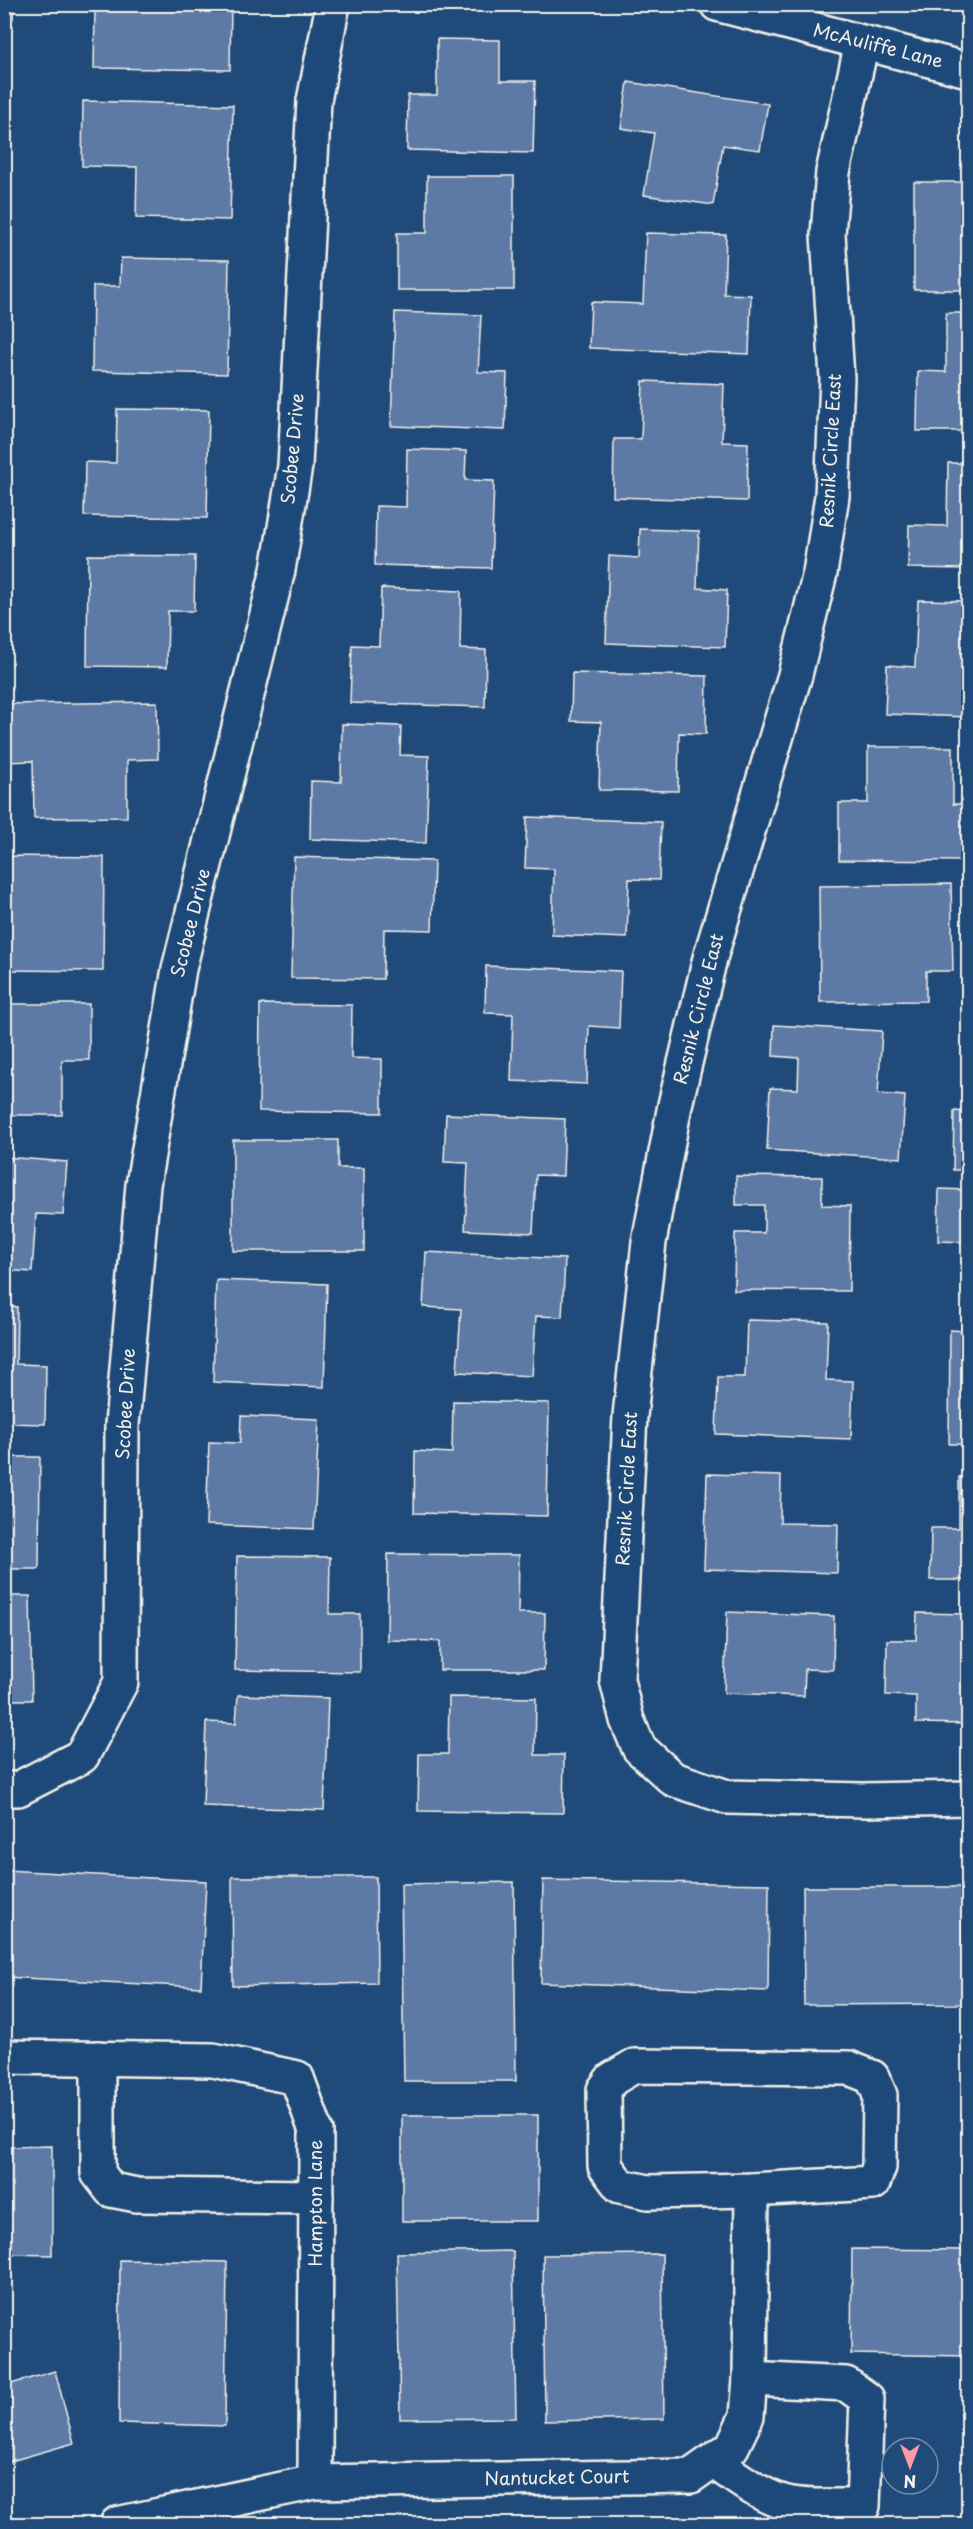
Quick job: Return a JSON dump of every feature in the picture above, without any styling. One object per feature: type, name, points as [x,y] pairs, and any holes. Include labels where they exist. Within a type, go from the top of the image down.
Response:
[{"type":"street","name":"Scobee Drive","points":[[4,1788],[18,1789],[82,1756],[121,1682],[122,1425],[143,1185],[179,969],[275,581],[295,466],[314,101],[333,4]]},
{"type":"street","name":"McAuliffe Lane","points":[[717,4],[969,70]]},
{"type":"street","name":"Resnik Circle East","points":[[862,43],[833,172],[828,234],[837,378],[832,496],[820,573],[795,675],[710,958],[675,1105],[649,1242],[630,1416],[617,1680],[627,1720],[639,1749],[673,1779],[727,1797],[863,1800],[969,1798]]},
{"type":"street","name":"Hampton Lane","points":[[4,2057],[213,2060],[297,2078],[316,2131],[315,2482]]},
{"type":"street","points":[[98,2058],[98,2173],[111,2190],[137,2195],[316,2197]]},
{"type":"street","points":[[634,2066],[849,2068],[872,2077],[880,2095],[879,2167],[873,2183],[752,2190],[648,2192],[620,2186],[605,2166],[604,2090],[612,2079],[634,2066]]},
{"type":"street","name":"Nantucket Court","points":[[117,2524],[315,2482],[691,2476],[732,2447],[747,2416],[750,2379],[752,2190]]},
{"type":"street","points":[[713,2461],[742,2481],[774,2498],[792,2504],[863,2506],[867,2399],[846,2384],[750,2379]]},
{"type":"building","points":[[4,4],[14,4],[13,19],[4,19]]},
{"type":"building","points":[[137,4],[231,4],[230,70],[94,68],[95,10],[137,11]]},
{"type":"building","points":[[437,39],[500,40],[500,81],[535,81],[533,153],[407,150],[408,95],[437,95]]},
{"type":"building","points":[[628,82],[768,104],[760,150],[723,145],[713,205],[644,195],[654,133],[621,128]]},
{"type":"building","points":[[83,101],[233,105],[230,220],[136,218],[137,167],[82,166]]},
{"type":"building","points":[[4,114],[12,114],[11,160],[4,160]]},
{"type":"building","points":[[427,176],[514,176],[514,290],[397,290],[397,233],[427,233]]},
{"type":"building","points":[[914,182],[968,182],[968,290],[914,290]]},
{"type":"building","points":[[4,195],[9,195],[8,262],[4,262]]},
{"type":"building","points":[[646,233],[726,235],[724,294],[751,295],[749,354],[589,348],[591,302],[643,304]]},
{"type":"building","points":[[121,258],[229,260],[227,374],[92,371],[93,286],[120,286]]},
{"type":"building","points":[[395,312],[481,315],[478,372],[507,373],[505,430],[391,426]]},
{"type":"building","points":[[946,313],[968,313],[968,431],[917,431],[918,371],[946,372]]},
{"type":"building","points":[[643,381],[724,384],[722,442],[748,443],[747,501],[613,497],[614,439],[641,439]]},
{"type":"building","points":[[117,409],[209,410],[207,518],[84,516],[85,462],[116,463]]},
{"type":"building","points":[[407,449],[466,451],[465,480],[494,481],[491,568],[375,565],[376,506],[406,507]]},
{"type":"building","points":[[948,463],[968,463],[968,569],[908,568],[909,525],[947,526]]},
{"type":"building","points":[[640,529],[699,531],[697,588],[727,590],[725,647],[606,643],[609,556],[639,558]]},
{"type":"building","points":[[88,555],[195,556],[194,611],[168,611],[167,667],[87,666]]},
{"type":"building","points":[[381,588],[461,591],[460,649],[486,650],[485,707],[350,703],[352,645],[379,646]]},
{"type":"building","points":[[918,600],[968,601],[968,717],[885,714],[887,665],[915,667]]},
{"type":"building","points":[[572,673],[707,676],[706,734],[679,733],[678,791],[599,790],[601,722],[571,721]]},
{"type":"building","points":[[157,702],[158,759],[127,760],[127,817],[34,818],[33,761],[4,762],[4,704]]},
{"type":"building","points":[[342,724],[401,726],[400,755],[429,756],[426,843],[310,839],[311,781],[341,782]]},
{"type":"building","points":[[868,747],[953,747],[953,804],[968,804],[968,861],[839,860],[839,803],[868,803]]},
{"type":"building","points":[[527,817],[661,822],[659,880],[629,879],[627,938],[552,935],[554,869],[525,868]]},
{"type":"building","points":[[4,856],[104,857],[103,971],[4,970]]},
{"type":"building","points":[[294,857],[434,861],[432,930],[384,929],[383,979],[291,978]]},
{"type":"building","points":[[951,884],[953,971],[926,971],[926,1001],[820,1002],[819,886]]},
{"type":"building","points":[[486,966],[621,971],[619,1028],[589,1026],[587,1084],[511,1081],[513,1014],[485,1013]]},
{"type":"building","points":[[4,1004],[89,1004],[89,1060],[62,1060],[62,1115],[4,1115]]},
{"type":"building","points":[[260,1004],[352,1005],[351,1058],[382,1059],[382,1113],[259,1111]]},
{"type":"building","points":[[774,1025],[882,1031],[878,1094],[905,1096],[901,1158],[767,1150],[770,1088],[798,1089],[799,1058],[773,1056]]},
{"type":"building","points":[[954,1111],[968,1112],[968,1170],[953,1170]]},
{"type":"building","points":[[446,1114],[565,1119],[563,1176],[536,1175],[533,1233],[465,1230],[468,1163],[444,1162]]},
{"type":"building","points":[[233,1140],[338,1140],[338,1168],[364,1168],[364,1251],[233,1251]]},
{"type":"building","points":[[4,1157],[67,1162],[63,1215],[36,1214],[32,1272],[4,1270]]},
{"type":"building","points":[[736,1176],[822,1177],[822,1205],[850,1206],[849,1291],[734,1290],[735,1233],[764,1233],[764,1205],[736,1205]]},
{"type":"building","points":[[939,1189],[968,1190],[968,1302],[964,1302],[966,1242],[938,1241]]},
{"type":"building","points":[[426,1252],[565,1259],[562,1317],[536,1316],[532,1376],[457,1372],[461,1309],[423,1307]]},
{"type":"building","points":[[216,1280],[327,1284],[324,1387],[213,1382]]},
{"type":"building","points":[[4,1306],[17,1307],[16,1364],[46,1365],[45,1424],[4,1423]]},
{"type":"building","points":[[747,1320],[828,1322],[826,1380],[853,1381],[851,1439],[716,1434],[718,1377],[745,1377]]},
{"type":"building","points":[[950,1330],[968,1331],[968,1444],[949,1444]]},
{"type":"building","points":[[453,1401],[549,1403],[547,1516],[414,1513],[415,1451],[452,1453]]},
{"type":"building","points":[[241,1416],[319,1419],[314,1529],[206,1525],[209,1442],[240,1443]]},
{"type":"building","points":[[4,1457],[40,1457],[39,1569],[4,1569]]},
{"type":"building","points":[[707,1474],[781,1476],[780,1523],[838,1524],[837,1573],[704,1569]]},
{"type":"building","points":[[959,1477],[968,1477],[968,1580],[930,1580],[931,1528],[959,1528]]},
{"type":"building","points":[[388,1554],[519,1555],[518,1613],[545,1613],[544,1670],[440,1670],[440,1641],[387,1640]]},
{"type":"building","points":[[237,1556],[330,1557],[329,1614],[360,1614],[360,1672],[235,1670]]},
{"type":"building","points":[[4,1596],[30,1596],[32,1700],[4,1700]]},
{"type":"building","points":[[727,1612],[834,1616],[833,1670],[805,1669],[804,1696],[724,1693]]},
{"type":"building","points":[[917,1613],[968,1614],[968,1724],[916,1723],[916,1696],[886,1695],[887,1640],[916,1640]]},
{"type":"building","points":[[238,1695],[328,1698],[324,1810],[203,1806],[206,1722],[236,1723]]},
{"type":"building","points":[[449,1697],[536,1698],[535,1755],[564,1755],[563,1813],[418,1811],[419,1754],[448,1754]]},
{"type":"building","points":[[4,1870],[206,1881],[201,1987],[4,1977]]},
{"type":"building","points":[[232,1877],[376,1877],[377,1983],[233,1986]]},
{"type":"building","points":[[543,1880],[769,1884],[768,1991],[541,1983]]},
{"type":"building","points":[[514,1882],[516,2081],[404,2081],[401,1884]]},
{"type":"building","points":[[803,1887],[962,1887],[962,2004],[804,2005]]},
{"type":"building","points":[[402,2115],[538,2115],[538,2221],[402,2221]]},
{"type":"building","points":[[52,2146],[52,2255],[4,2254],[4,2147]]},
{"type":"building","points":[[852,2249],[968,2250],[968,2356],[851,2354]]},
{"type":"building","points":[[513,2251],[516,2418],[400,2419],[397,2253]]},
{"type":"building","points":[[662,2254],[664,2419],[545,2421],[543,2255]]},
{"type":"building","points":[[120,2260],[227,2262],[225,2426],[119,2423]]},
{"type":"building","points":[[55,2371],[74,2443],[4,2463],[4,2386]]},
{"type":"building","points":[[964,2387],[968,2387],[968,2524],[963,2524]]}]
